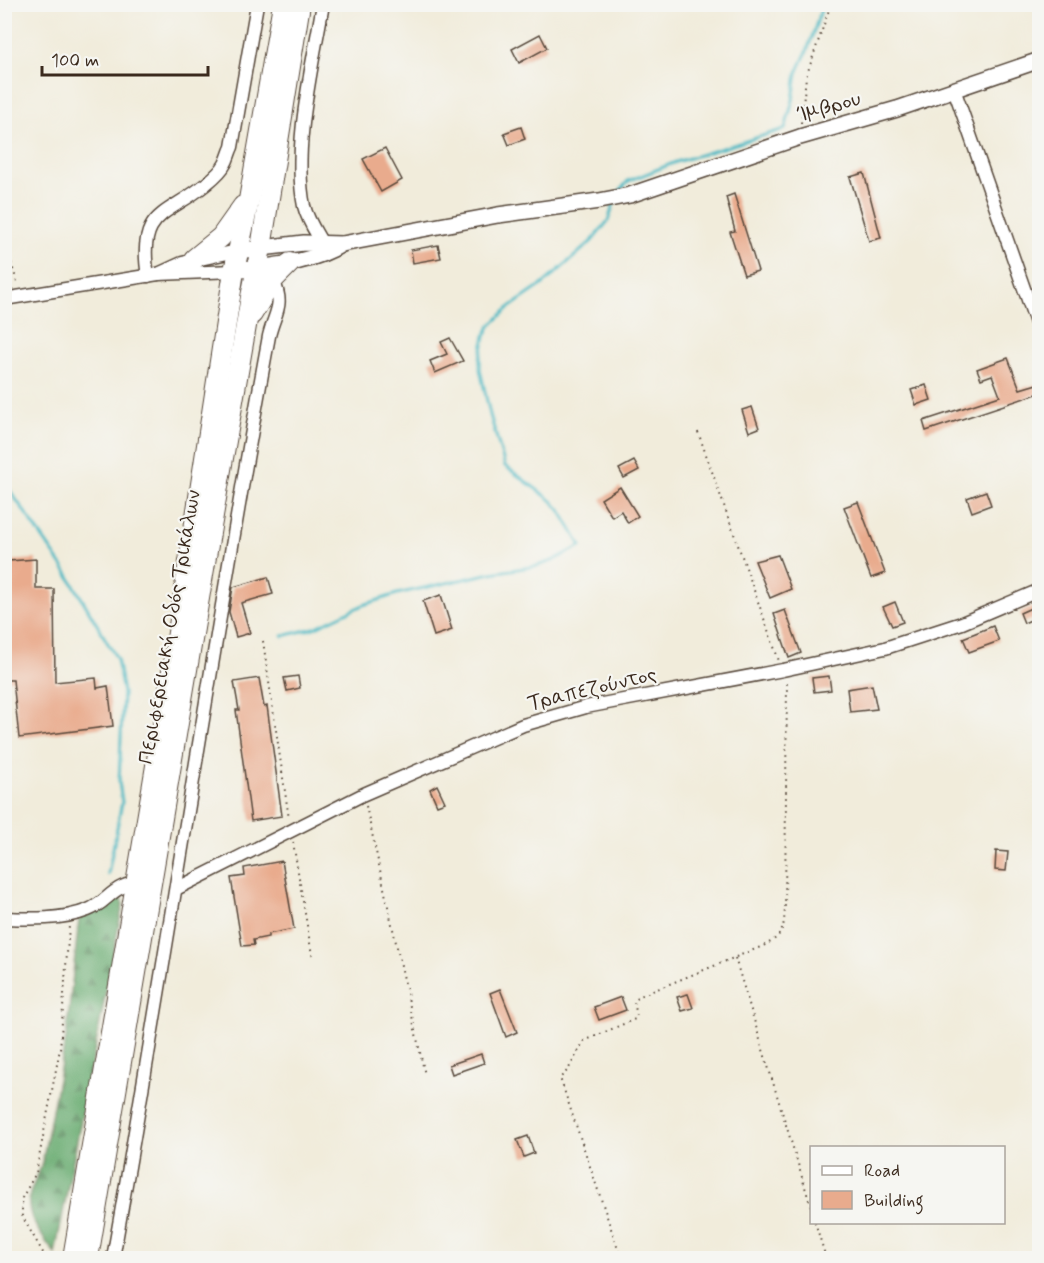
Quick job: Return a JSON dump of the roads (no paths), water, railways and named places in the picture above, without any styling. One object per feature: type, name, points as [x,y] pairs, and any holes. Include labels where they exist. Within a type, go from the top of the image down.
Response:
[{"type":"main road","name":"Περιφερειακή Οδός Τρικάλων","points":[[73,1258],[173,665],[237,251],[249,200],[283,4]]},
{"type":"main road","name":"Περιφερειακή Οδός Τρικάλων","points":[[88,1258],[211,527],[261,248],[300,4]]},
{"type":"main road","points":[[194,259],[224,234],[235,216],[249,200]]},
{"type":"main road","points":[[247,325],[273,280],[290,263]]},
{"type":"street","points":[[153,275],[145,256],[148,233],[157,218],[165,210],[196,192],[224,166],[236,130],[257,4]]},
{"type":"street","points":[[322,243],[304,207],[300,173],[304,117],[323,4]]},
{"type":"street","name":"Ίμβρου","points":[[342,244],[486,217],[630,195],[800,137],[897,109],[1040,60]]},
{"type":"street","points":[[954,89],[1040,334]]},
{"type":"street","points":[[153,275],[194,259],[237,251],[322,243],[342,244]]},
{"type":"street","points":[[4,299],[153,275],[234,271],[290,263],[326,254],[342,244]]},
{"type":"street","points":[[113,1258],[176,889],[234,528],[269,336],[279,301],[279,294],[273,280]]},
{"type":"street","name":"Τραπεζούντος","points":[[176,889],[364,794],[505,732],[545,718],[603,703],[867,652],[922,637],[987,614],[1040,590]]},
{"type":"street","points":[[4,918],[36,918],[87,910],[99,904],[123,885],[135,883]]},
{"type":"waterway","points":[[619,192],[628,181],[676,162],[785,129],[797,73],[823,4]]},
{"type":"waterway","points":[[283,636],[314,628],[363,605],[397,594],[491,573],[537,566],[581,546],[560,510],[551,500],[505,466],[490,415],[480,369],[480,358],[490,326],[592,241],[608,221],[614,203]]},
{"type":"waterway","points":[[4,482],[67,573],[117,659],[123,693],[119,782],[122,802],[108,874]]}]
